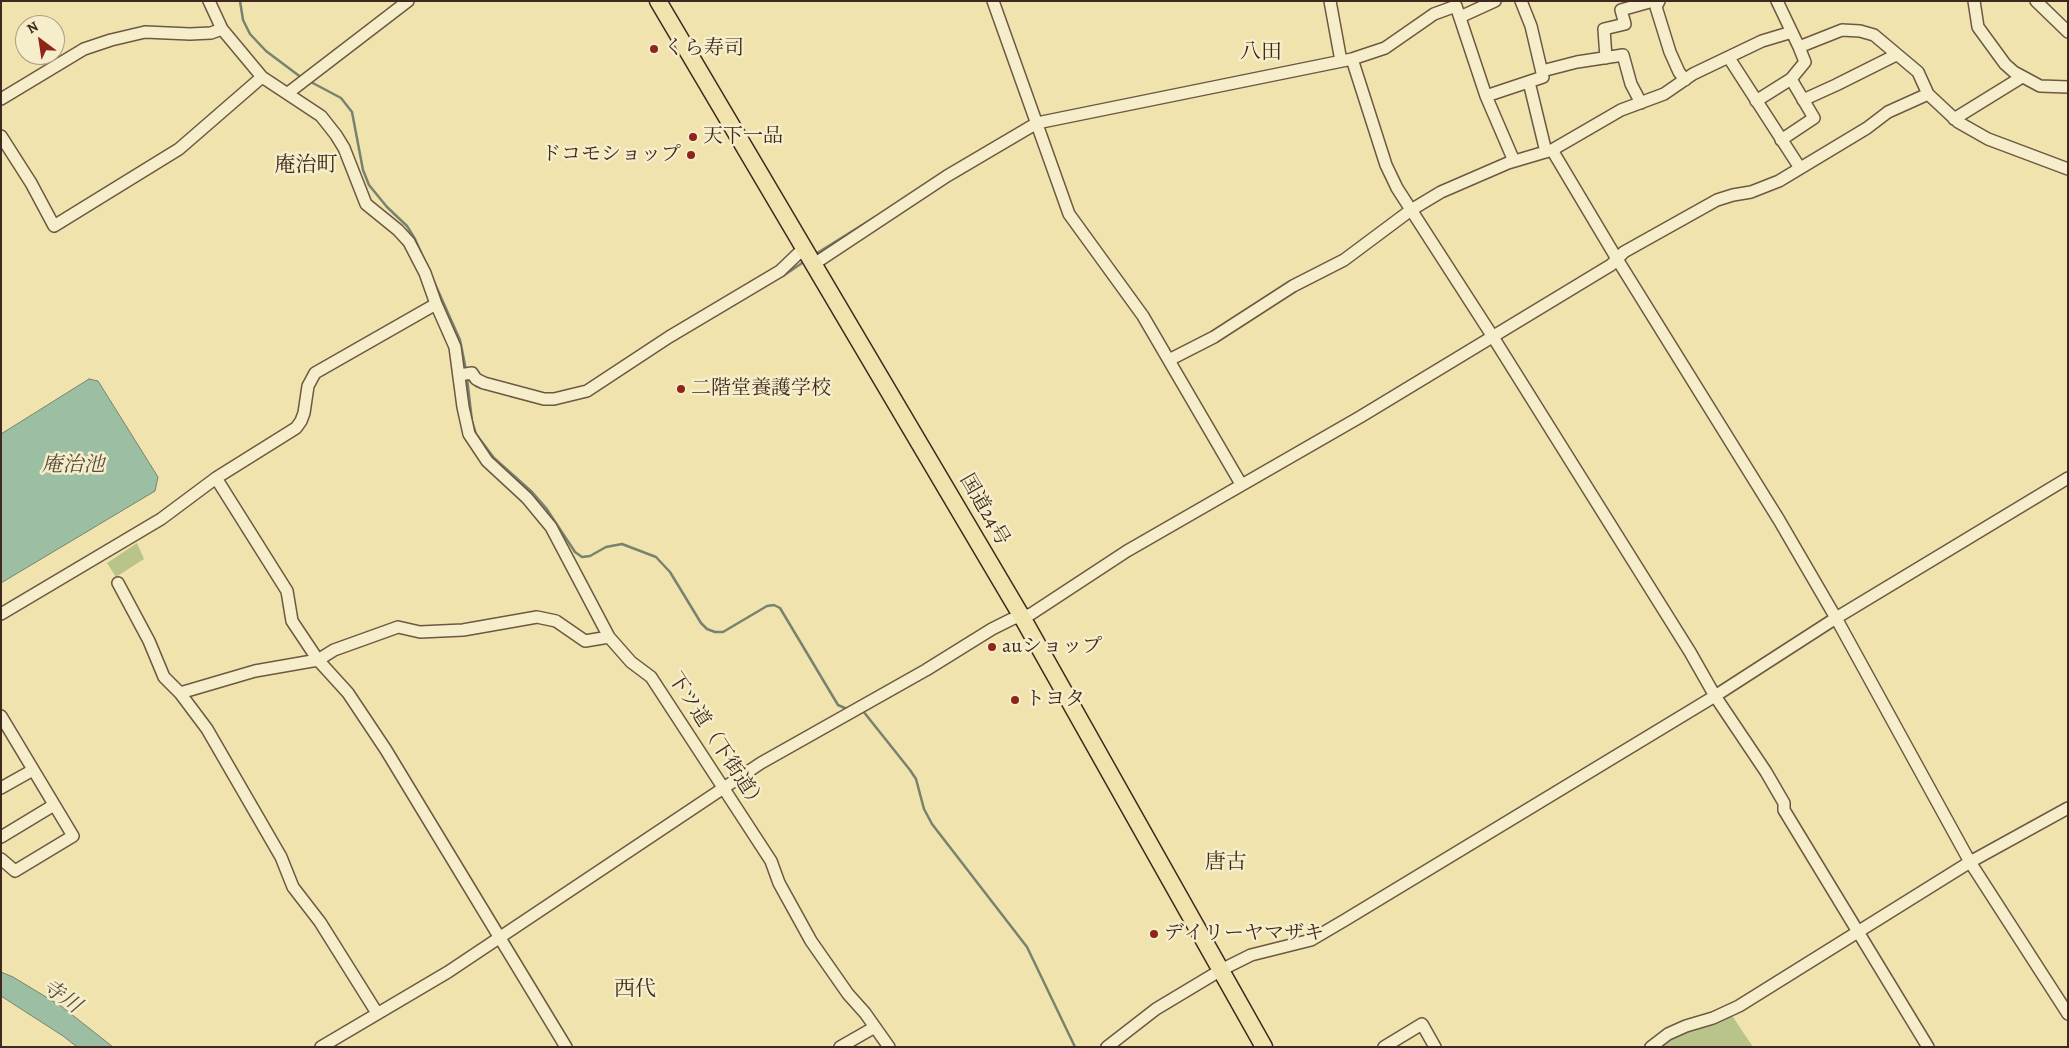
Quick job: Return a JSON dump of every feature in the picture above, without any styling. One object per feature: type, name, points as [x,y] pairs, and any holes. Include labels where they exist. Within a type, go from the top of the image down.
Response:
[{"type":"highway","name":"国道24号","points":[[658,1],[1022,617],[1264,1047]]},
{"type":"street","name":"下ツ道（下街道）","points":[[209,1],[222,30],[262,78],[321,116],[336,134],[344,148],[366,204],[398,230],[409,242],[425,273],[455,347],[469,434],[487,461],[527,498],[551,527],[609,637],[631,662],[651,677],[771,861],[778,883],[811,941],[848,994],[889,1047]]},
{"type":"street","points":[[288,93],[408,1]]},
{"type":"street","points":[[993,1],[1069,214],[1143,316],[1241,484]]},
{"type":"street","points":[[1330,1],[1347,60],[1386,165],[1397,188],[1493,337],[1690,652],[1715,696],[1766,772],[1784,803],[1784,810],[1928,1047]]},
{"type":"street","points":[[1432,1],[1434,14]]},
{"type":"street","points":[[1460,17],[1494,1]]},
{"type":"street","points":[[1486,96],[1543,77],[1531,26],[1521,1]]},
{"type":"street","points":[[1606,58],[1604,29],[1625,24],[1621,10],[1653,1]]},
{"type":"street","points":[[1659,1],[1656,7],[1670,52],[1679,72],[1685,80]]},
{"type":"street","points":[[1756,101],[1791,79],[1805,62],[1777,1]]},
{"type":"street","points":[[1974,1],[1978,27],[2005,64],[2022,77],[2040,86],[2068,87]]},
{"type":"street","points":[[2036,1],[2068,32]]},
{"type":"street","points":[[814,264],[947,176],[1037,123],[1347,60],[1385,48],[1434,14],[1456,6],[1486,96],[1514,160]]},
{"type":"street","points":[[1,99],[84,49],[111,40],[145,32],[190,34],[211,33],[222,30]]},
{"type":"street","points":[[1799,47],[1842,30],[1874,35],[1918,72],[1928,94],[1954,119],[1988,139],[2068,169]]},
{"type":"street","points":[[1169,360],[1214,337],[1293,286],[1344,260],[1411,210],[1441,192],[1514,160],[1549,151],[1605,118],[1664,94],[1685,80],[1762,42],[1792,32]]},
{"type":"street","points":[[1542,71],[1623,55],[1632,84],[1641,103]]},
{"type":"street","points":[[1803,100],[1896,55]]},
{"type":"street","points":[[1729,58],[1800,168]]},
{"type":"street","points":[[1954,119],[2022,77]]},
{"type":"street","points":[[1,136],[31,183],[54,226],[179,149],[262,78]]},
{"type":"street","points":[[1781,140],[1814,118],[1791,79]]},
{"type":"street","points":[[1528,82],[1549,151],[1779,520],[1836,618],[1970,862],[2068,1014]]},
{"type":"street","points":[[321,1047],[448,972],[501,938],[761,763],[926,670],[992,629],[1012,619],[1031,614],[1127,551],[1241,484],[1329,436],[1611,265],[1624,252],[1718,200],[1766,187],[1867,128],[1888,112],[1928,94]]},
{"type":"street","points":[[459,376],[472,373],[479,381],[534,398],[554,399],[587,391],[669,337],[780,271],[804,248]]},
{"type":"street","points":[[1,614],[102,556],[161,519],[216,478],[296,428],[304,413],[308,386],[315,373],[436,304]]},
{"type":"street","points":[[216,478],[287,591],[292,621],[318,660],[348,693],[386,750],[566,1047]]},
{"type":"street","points":[[1108,1046],[1112,1040],[1156,1009],[1221,970],[1251,955],[1311,940],[1345,920],[1715,696],[1836,618],[2068,478]]},
{"type":"street","points":[[118,583],[149,641],[164,677],[180,693],[207,730],[281,857],[293,887],[320,922],[377,1013]]},
{"type":"street","points":[[180,693],[255,671],[318,660],[334,650],[398,627],[420,632],[463,630],[537,617],[556,621],[585,641],[609,637]]},
{"type":"street","points":[[1,716],[73,836],[15,871],[1,859]]},
{"type":"street","points":[[1,741],[12,735]]},
{"type":"street","points":[[1,788],[33,770]]},
{"type":"street","points":[[1,837],[54,805]]},
{"type":"street","points":[[1651,1047],[1668,1034],[1686,1026],[1713,1018],[1739,1006],[1970,862],[2068,808]]},
{"type":"street","points":[[1384,1047],[1422,1024],[1435,1047]]},
{"type":"street","points":[[840,1047],[875,1027]]},
{"type":"shaded area","points":[[137,543],[144,559],[116,577],[107,563]]},
{"type":"shaded area","points":[[1731,1014],[1753,1047],[1656,1047],[1670,1036]]},
{"type":"water","name":"庵治池","points":[[89,379],[98,381],[158,477],[155,491],[1,583],[1,434]]},
{"type":"water","points":[[1,972],[13,977],[61,1006],[113,1047],[77,1047],[1,996]]},
{"type":"waterway","points":[[240,1],[243,20],[250,34],[266,51],[302,78]]},
{"type":"waterway","points":[[309,81],[341,98],[352,112],[363,170],[369,185],[387,207],[407,226],[415,239],[460,340],[466,370]]},
{"type":"waterway","points":[[814,255],[875,217]]},
{"type":"waterway","points":[[783,276],[805,261]]},
{"type":"waterway","points":[[467,378],[472,421],[476,434],[494,458],[532,492],[546,508],[575,552],[582,557],[590,556],[606,547],[622,544],[656,557],[670,572],[701,623],[707,629],[715,632],[723,632],[767,606],[774,605],[780,608],[838,705],[847,709]]},
{"type":"waterway","points":[[468,378],[481,388]]},
{"type":"waterway","points":[[511,396],[542,404]]},
{"type":"waterway","points":[[863,711],[916,779],[924,809],[932,824],[1027,947],[1075,1047]]},
{"type":"place","name":"くら寿司","points":[[654,49]]},
{"type":"place","name":"天下一品","points":[[693,137]]},
{"type":"place","name":"ドコモショップ","points":[[691,155]]},
{"type":"place","name":"二階堂養護学校","points":[[681,389]]},
{"type":"place","name":"auショップ","points":[[992,647]]},
{"type":"place","name":"トヨタ","points":[[1015,700]]},
{"type":"place","name":"デイリーヤマザキ","points":[[1154,934]]},
{"type":"district","name":"八田","points":[[1261,53]]},
{"type":"district","name":"庵治町","points":[[306,166]]},
{"type":"district","name":"唐古","points":[[1226,863]]},
{"type":"district","name":"西代","points":[[635,990]]},
{"type":"water label","name":"寺川","points":[[61,997]]}]
